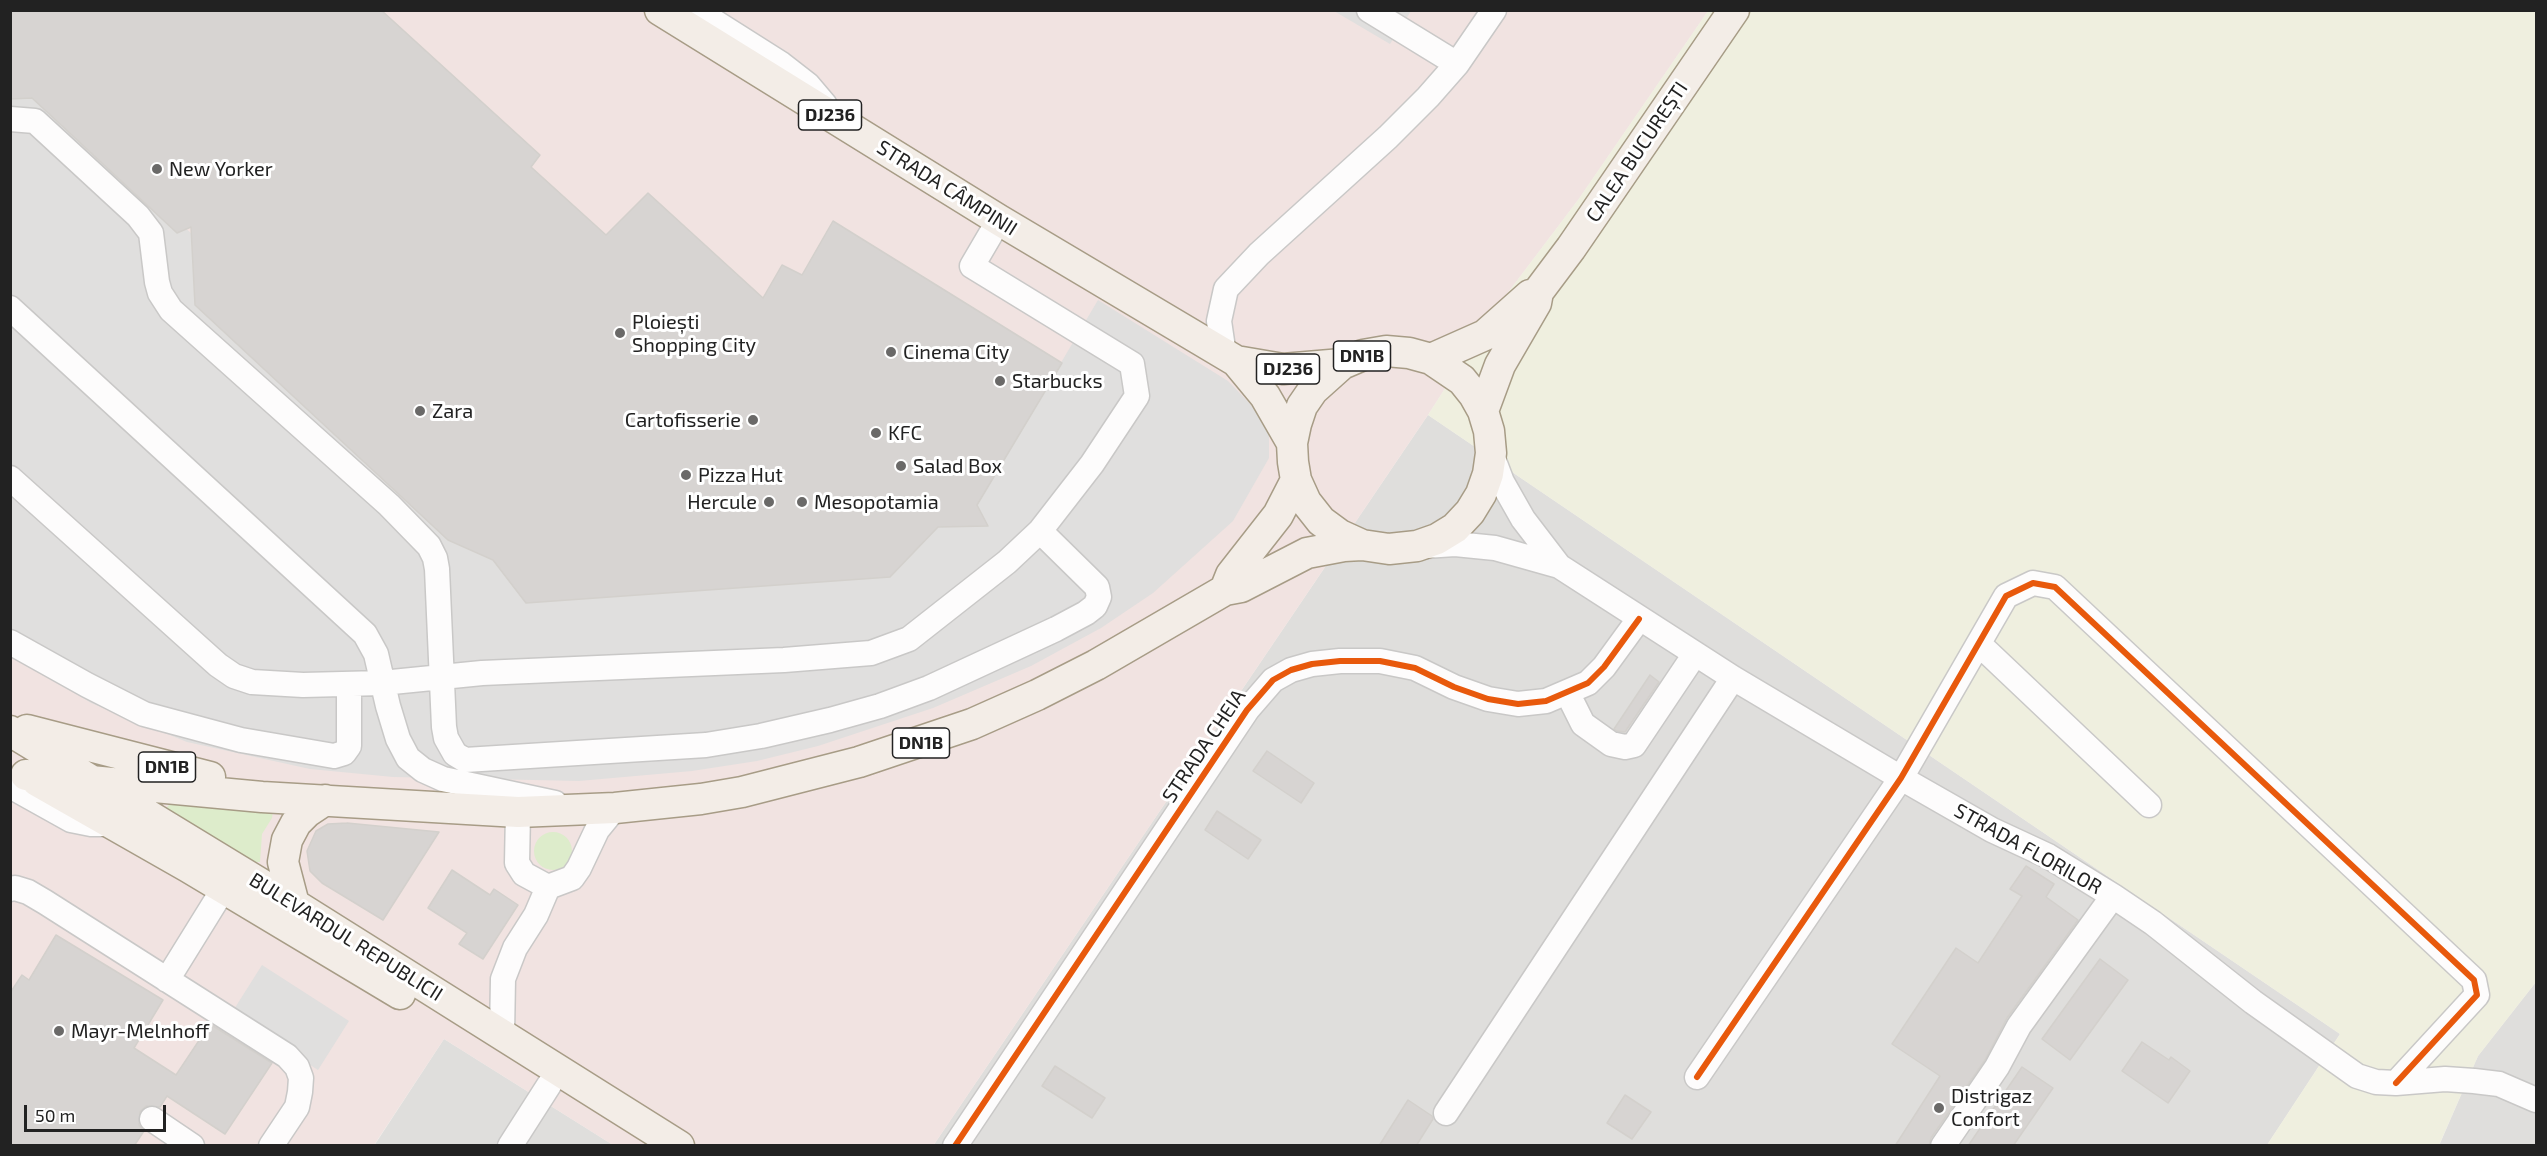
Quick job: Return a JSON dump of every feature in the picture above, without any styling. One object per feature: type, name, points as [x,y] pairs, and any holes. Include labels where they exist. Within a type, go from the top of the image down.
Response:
[{"type":"main road","name":"STRADA CÂMPINII","points":[[660,10],[999,220],[1230,358]]},
{"type":"main road","name":"CALEA BUCUREȘTI","points":[[1538,292],[1571,248],[1734,10]]},
{"type":"main road","points":[[1431,359],[1485,335],[1528,296],[1538,292]]},
{"type":"main road","points":[[1483,411],[1500,365],[1536,303],[1538,292]]},
{"type":"main road","name":"DN1B","points":[[16,776],[439,809],[518,812],[601,809],[680,802],[742,792],[859,762],[913,746],[972,724],[1037,695],[1096,665],[1225,590],[1241,587],[1308,553],[1327,548],[1362,545],[1389,549],[1417,546],[1437,539],[1455,528],[1470,512],[1481,494],[1488,474],[1491,453],[1489,431],[1483,411],[1462,380],[1431,359],[1409,353],[1386,351],[1363,355],[1342,364],[1313,390],[1302,406],[1292,443],[1296,480],[1306,501],[1321,520],[1340,535],[1362,545]]},
{"type":"main road","name":"DJ236","points":[[1230,358],[1283,369],[1342,364]]},
{"type":"main road","name":"DJ236","points":[[1230,358],[1271,405],[1292,443]]},
{"type":"main road","points":[[1225,590],[1231,575],[1271,524],[1296,480]]},
{"type":"main road","name":"DN1B","points":[[10,725],[179,770],[325,800]]},
{"type":"main road","name":"BULEVARDUL REPUBLICII","points":[[10,731],[294,904],[679,1146]]},
{"type":"main road","name":"BULEVARDUL REPUBLICII","points":[[16,776],[112,824],[224,888],[549,1085],[644,1146]]},
{"type":"main road","points":[[294,904],[286,881],[283,862],[286,840],[307,812],[325,800]]},
{"type":"street","points":[[696,10],[781,64],[808,85],[838,120]]},
{"type":"street","points":[[1369,10],[1395,17],[1457,64]]},
{"type":"street","points":[[1230,358],[1220,321],[1226,289],[1259,254],[1388,137],[1457,64],[1494,10]]},
{"type":"street","points":[[10,119],[35,121],[138,216],[151,233],[157,282],[160,293],[171,310],[422,537],[435,558],[446,738],[455,754],[465,760],[706,745],[804,727],[880,706],[929,688],[1086,613],[1095,606],[1099,597],[1097,587],[1040,531]]},
{"type":"street","points":[[10,478],[197,646],[234,676],[260,683],[382,683],[441,676],[609,666],[815,658],[871,653],[909,639],[1007,562],[1040,531],[1116,431],[1137,396],[1132,364],[972,266],[999,220]]},
{"type":"street","points":[[10,308],[365,634],[376,654],[398,739],[408,758],[423,770],[443,779],[601,809],[597,830],[579,868],[572,878],[548,887],[536,915],[515,948],[503,979],[502,1034]]},
{"type":"street","points":[[1491,453],[1502,482],[1523,519],[1558,566]]},
{"type":"street","points":[[1417,546],[1455,544],[1495,548],[1558,566]]},
{"type":"street","name":"STRADA FLORILOR","points":[[1558,566],[1733,678],[1901,778],[1992,830],[2048,856],[2113,896],[2153,923],[2253,1002],[2357,1076],[2376,1082],[2396,1083],[2445,1079],[2499,1084],[2536,1100]]},
{"type":"street","points":[[1697,1077],[1901,778],[2006,596],[2033,583],[2055,587],[2474,980],[2477,995],[2396,1083]]},
{"type":"street","name":"STRADA CHEIA","points":[[955,1146],[1247,710],[1273,680],[1291,670],[1312,664],[1380,661],[1415,668],[1454,687],[1488,699],[1518,704],[1546,701],[1568,694],[1588,683],[1604,667],[1639,619]]},
{"type":"street","points":[[10,642],[144,714],[241,740],[334,756],[344,753],[349,746],[349,684]]},
{"type":"street","points":[[1979,644],[2149,805]]},
{"type":"street","points":[[1568,694],[1583,724],[1611,744],[1624,747],[1634,745],[1695,654]]},
{"type":"street","points":[[1446,1113],[1733,678]]},
{"type":"street","points":[[518,812],[517,863],[524,874],[548,887]]},
{"type":"street","points":[[10,889],[15,888],[36,897],[287,1056],[297,1067],[301,1078],[297,1107],[271,1146]]},
{"type":"street","points":[[167,980],[224,888]]},
{"type":"street","points":[[1944,1146],[1997,1067],[2019,1026],[2113,896]]},
{"type":"street","points":[[510,1146],[549,1085]]},
{"type":"street","points":[[152,1119],[192,1146]]},
{"type":"shaded area","points":[[10,11],[1708,11],[1578,200],[1497,307],[1428,415],[933,1146],[613,1145],[444,1039],[374,1145],[11,1145]]},
{"type":"shaded area","points":[[1334,11],[1411,11],[1390,44]]},
{"type":"shaded area","points":[[32,98],[191,233],[195,305],[448,540],[493,560],[526,603],[890,577],[938,527],[988,526],[977,505],[1098,300],[1228,381],[1255,409],[1269,435],[1269,458],[1233,521],[1153,593],[1101,628],[1031,666],[933,708],[818,746],[757,761],[692,771],[579,781],[393,777],[310,769],[187,742],[91,703],[11,653],[10,99]]},
{"type":"shaded area","points":[[1428,415],[2340,1034],[2267,1145],[933,1146]]},
{"type":"shaded area","points":[[262,965],[349,1021],[318,1070],[231,1014]]},
{"type":"shaded area","points":[[2536,982],[2536,1145],[2439,1146],[2478,1056]]},
{"type":"shaded area","points":[[444,1039],[613,1145],[374,1146]]},
{"type":"green space","points":[[1708,11],[2536,11],[2536,982],[2478,1056],[2439,1145],[2267,1145],[2340,1034],[1428,415],[1497,307],[1578,200]]},
{"type":"green space","points":[[172,802],[273,810],[272,818],[262,834],[260,862],[248,862],[169,816],[166,808]]},
{"type":"green space","points":[[553,832],[567,837],[572,851],[567,865],[553,870],[539,865],[534,851],[539,837]]},
{"type":"building","name":"Ploiești Shopping City","points":[[10,10],[381,10],[540,155],[531,167],[606,235],[648,193],[763,298],[782,265],[802,275],[833,221],[1062,363],[977,505],[988,526],[938,527],[890,577],[526,603],[493,560],[448,540],[195,305],[191,227],[177,233],[32,98],[10,99]]},
{"type":"building","points":[[1650,675],[1659,682],[1625,732],[1617,731],[1614,729]]},
{"type":"building","points":[[1267,751],[1314,783],[1301,803],[1253,771]]},
{"type":"building","points":[[1217,811],[1261,840],[1248,859],[1205,830]]},
{"type":"building","points":[[347,823],[439,832],[383,920],[322,883],[310,871],[307,851],[316,831],[328,824]]},
{"type":"building","points":[[2026,866],[2054,884],[2046,897],[2078,920],[2007,1018],[1985,1060],[1931,1138],[1929,1146],[1895,1146],[1940,1076],[1892,1044],[1956,948],[1978,963],[2022,896],[2010,889]]},
{"type":"building","points":[[452,870],[490,895],[494,889],[518,905],[483,959],[459,944],[467,933],[428,908]]},
{"type":"building","points":[[56,935],[163,1000],[134,1048],[176,1075],[210,1024],[272,1063],[225,1134],[167,1096],[160,1107],[146,1106],[140,1112],[139,1125],[144,1131],[134,1146],[10,1146],[10,993],[22,975],[29,980]]},
{"type":"building","points":[[2100,959],[2128,980],[2070,1060],[2042,1039]]},
{"type":"building","points":[[2142,1042],[2169,1060],[2171,1057],[2190,1071],[2168,1103],[2122,1071]]},
{"type":"building","points":[[1055,1066],[1105,1098],[1092,1118],[1042,1086]]},
{"type":"building","points":[[2022,1067],[2053,1088],[2013,1146],[1968,1146]]},
{"type":"building","points":[[1625,1095],[1651,1112],[1632,1139],[1607,1123]]},
{"type":"building","points":[[1408,1100],[1433,1119],[1416,1146],[1379,1146]]},
{"type":"cycle path","points":[[1697,1077],[1901,778],[2006,596],[2033,583],[2055,587],[2474,980],[2477,995],[2396,1083]]},
{"type":"cycle path","points":[[955,1146],[1247,710],[1273,680],[1291,670],[1312,664],[1380,661],[1415,668],[1454,687],[1488,699],[1518,704],[1546,701],[1588,683],[1604,667],[1639,619]]},
{"type":"place","name":"New Yorker","points":[[157,169]]},
{"type":"place","name":"Ploiești Shopping City","points":[[620,333]]},
{"type":"place","name":"Cinema City","points":[[891,352]]},
{"type":"place","name":"Starbucks","points":[[1000,381]]},
{"type":"place","name":"Zara","points":[[420,411]]},
{"type":"place","name":"Cartofisserie","points":[[753,420]]},
{"type":"place","name":"KFC","points":[[876,433]]},
{"type":"place","name":"Salad Box","points":[[901,466]]},
{"type":"place","name":"Pizza Hut","points":[[686,475]]},
{"type":"place","name":"Hercule","points":[[769,502]]},
{"type":"place","name":"Mesopotamia","points":[[802,502]]},
{"type":"place","name":"Mayr-Melnhoff","points":[[59,1031]]},
{"type":"place","name":"Distrigaz Confort","points":[[1939,1108]]}]
